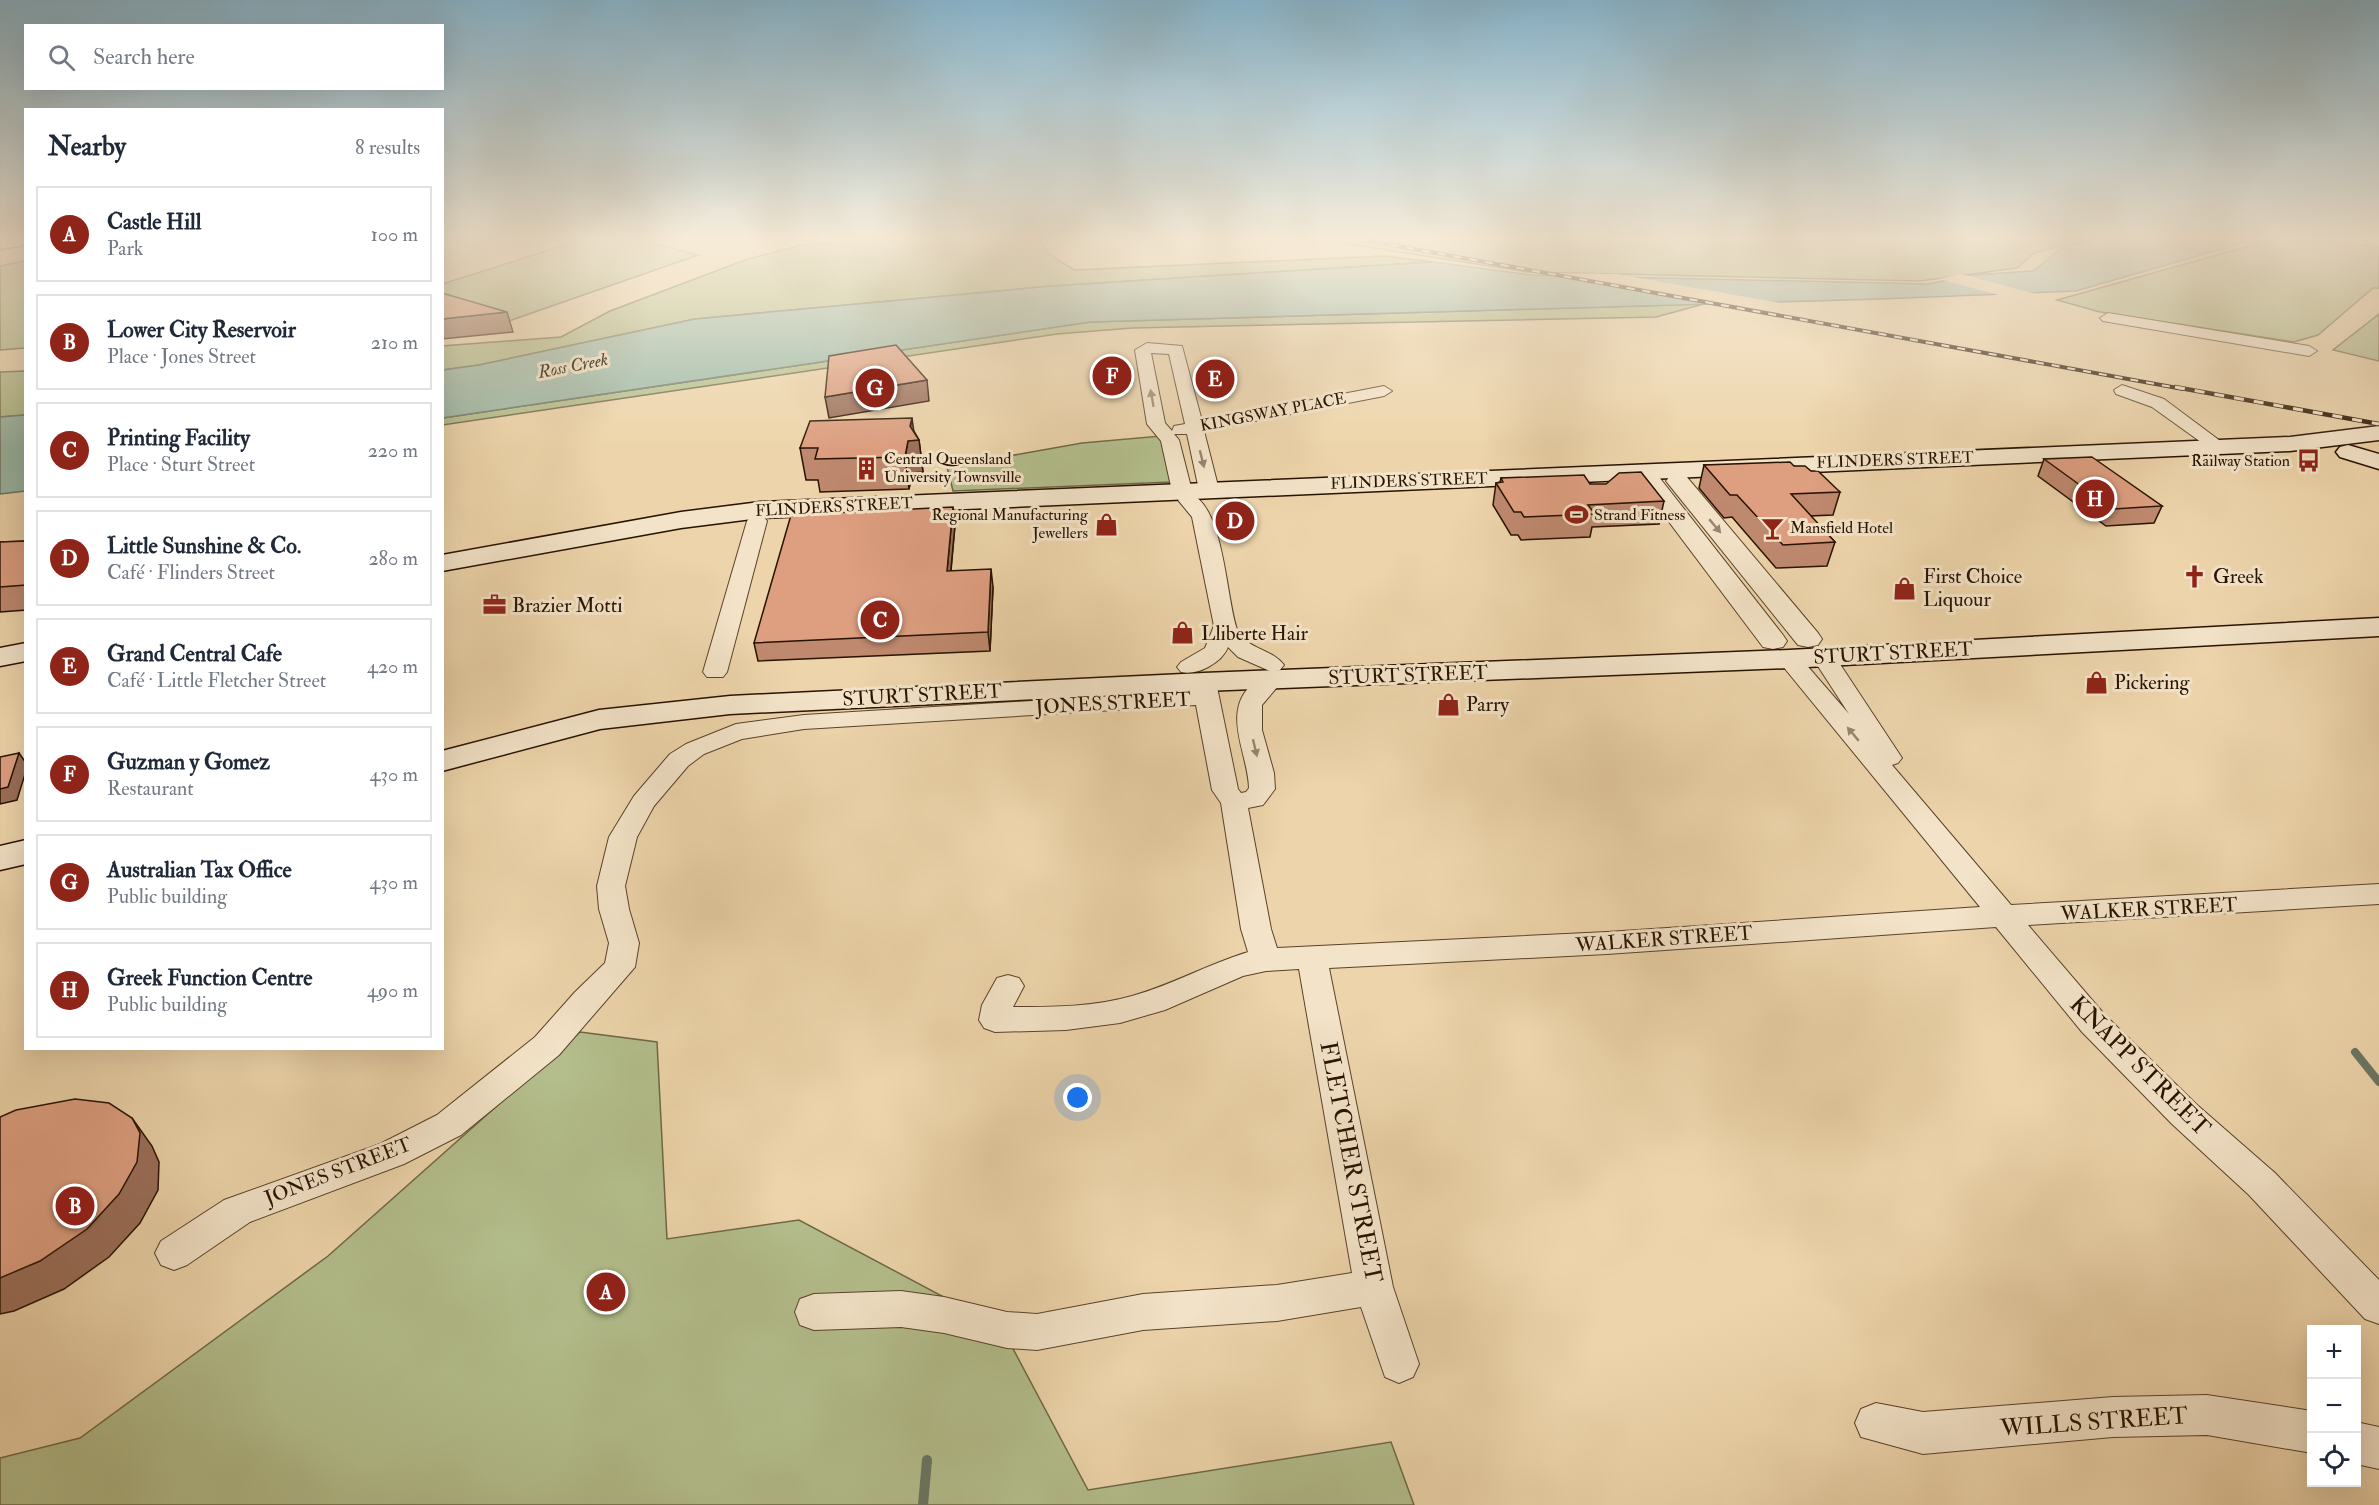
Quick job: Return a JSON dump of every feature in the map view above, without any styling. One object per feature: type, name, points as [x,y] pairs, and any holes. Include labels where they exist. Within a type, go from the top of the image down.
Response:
[{"type":"main road","name":"FLINDERS STREET","points":[[444,575],[683,530],[758,521],[2290,444],[2331,441],[2379,433]]},
{"type":"main road","points":[[2290,444],[2379,442]]},
{"type":"main road","name":"FLINDERS STREET","points":[[1660,476],[2379,451]]},
{"type":"main road","points":[[2348,452],[2379,462]]},
{"type":"main road","name":"FLINDERS STREET","points":[[444,563],[642,526],[760,510],[1198,499]]},
{"type":"main road","points":[[642,526],[740,516],[758,521]]},
{"type":"main road","name":"STURT STREET","points":[[1799,649],[2379,610]]},
{"type":"main road","name":"STURT STREET","points":[[444,759],[599,720],[684,709],[1202,689],[1272,672],[2379,627]]},
{"type":"main road","points":[[2325,630],[2352,634],[2379,646]]},
{"type":"main road","points":[[0,644],[24,639]]},
{"type":"main road","points":[[0,657],[24,652]]},
{"type":"main road","name":"STURT STREET","points":[[444,745],[556,716],[648,700],[747,691],[1202,689]]},
{"type":"main road","points":[[0,858],[24,852]]},
{"type":"main road","points":[[0,881],[24,875]]},
{"type":"street","points":[[2108,318],[2309,351]]},
{"type":"street","points":[[1198,499],[1170,440],[1156,424],[1143,350],[1148,348],[1176,349],[1195,427],[1198,499],[1225,627],[1240,648],[1272,672],[1252,697],[1247,711],[1262,789],[1254,799],[1234,802]]},
{"type":"street","points":[[2122,390],[2158,403],[2217,446]]},
{"type":"street","name":"KINGSWAY PLACE","points":[[1162,432],[1384,391]]},
{"type":"street","name":"KNAPP STREET","points":[[1660,476],[1781,606],[1822,698],[2078,1006],[2184,1114],[2262,1184],[2379,1306]]},
{"type":"street","name":"KNAPP STREET","points":[[1660,476],[1746,608],[1799,649],[1850,695],[1882,744],[1918,811]]},
{"type":"street","points":[[715,672],[758,521]]},
{"type":"street","points":[[1746,608],[1781,606]]},
{"type":"street","points":[[1225,627],[1202,689],[1226,790],[1234,802],[1256,929],[1266,960]]},
{"type":"street","name":"JONES STREET","points":[[174,1253],[233,1212],[267,1197],[392,1154],[449,1125],[547,1046],[586,1000],[620,967],[624,943],[614,909],[611,886],[623,837],[643,802],[680,760],[695,749],[736,732],[804,722],[1202,689],[1247,711]]},
{"type":"street","points":[[1822,698],[1850,695]]},
{"type":"street","name":"WALKER STREET","points":[[1008,986],[998,1005],[995,1020],[1123,1012],[1227,968],[1266,960],[1595,944],[1837,926],[2379,894]]},
{"type":"street","name":"FLETCHER STREET","points":[[1312,959],[1374,1287],[1399,1364]]},
{"type":"street","points":[[814,1312],[920,1310],[1007,1330],[1037,1332],[1143,1312],[1287,1302],[1374,1287]]},
{"type":"street","name":"WILLS STREET","points":[[1876,1423],[1903,1430],[1934,1433],[2113,1417],[2207,1415],[2307,1431]]},
{"type":"street","points":[[2361,1444],[2379,1448]]},
{"type":"green space","points":[[0,309],[24,309],[24,348],[0,350]]},
{"type":"green space","points":[[472,309],[543,309],[509,321]]},
{"type":"green space","points":[[801,309],[695,319],[479,365],[444,370],[444,346],[561,337],[610,311]]},
{"type":"green space","points":[[1525,309],[1685,309],[1656,317],[1132,328],[1057,334],[444,425],[444,418],[1090,322]]},
{"type":"green space","points":[[2090,309],[2348,309],[2318,335],[2294,342]]},
{"type":"green space","points":[[2379,314],[2379,361],[2333,350]]},
{"type":"green space","points":[[24,371],[24,415],[0,417],[0,372]]},
{"type":"green space","points":[[1161,436],[1171,482],[953,491],[947,467],[1082,443]]},
{"type":"green space","points":[[580,1032],[657,1042],[667,1239],[799,1220],[1002,1328],[1088,1490],[1391,1442],[1414,1505],[0,1505],[0,1458],[80,1438],[328,1256]]},
{"type":"water","name":"Ross Creek","points":[[801,309],[1529,309],[1090,322],[444,418],[444,370],[479,365],[695,319]]},
{"type":"water","points":[[24,415],[24,491],[0,494],[0,417]]},
{"type":"building","points":[[444,309],[498,309],[507,312],[444,319]]},
{"type":"building","points":[[896,345],[927,380],[825,397],[829,356]]},
{"type":"building","points":[[912,418],[910,426],[919,440],[908,441],[905,457],[815,459],[818,448],[800,448],[810,421]]},
{"type":"building","points":[[2092,457],[2162,506],[2113,509],[2044,459]]},
{"type":"building","points":[[1790,462],[1794,466],[1805,466],[1811,471],[1818,471],[1840,492],[1791,494],[1835,542],[1783,545],[1737,495],[1730,495],[1704,465]]},
{"type":"building","points":[[1641,472],[1664,501],[1588,505],[1595,514],[1524,517],[1521,512],[1514,512],[1496,483],[1503,482],[1501,478],[1584,475],[1590,484],[1606,484],[1619,473]]},
{"type":"building","points":[[953,507],[947,571],[991,569],[988,632],[754,643],[791,515]]},
{"type":"building","points":[[24,541],[24,585],[0,587],[0,542]]},
{"type":"building","points":[[19,753],[8,787],[0,789],[0,757]]},
{"type":"building","points":[[75,1099],[109,1103],[132,1118],[140,1133],[137,1162],[119,1194],[87,1229],[40,1261],[0,1278],[0,1117],[16,1110]]},
{"type":"waterway","points":[[2355,1052],[2379,1082]]},
{"type":"waterway","points":[[923,1505],[927,1460]]},
{"type":"railway","points":[[1745,309],[2183,389]]},
{"type":"railway","points":[[2175,387],[2379,424]]},
{"type":"place","name":"Guzman y Gomez","points":[[1112,376]]},
{"type":"place","name":"Grand Central Cafe","points":[[1215,379]]},
{"type":"place","name":"Australian Tax Office","points":[[875,388]]},
{"type":"place","name":"Railway Station","points":[[2308,461]]},
{"type":"place","name":"Central Queensland University Townsville","points":[[866,468]]},
{"type":"place","name":"Greek Function Centre","points":[[2095,499]]},
{"type":"place","name":"Strand Fitness","points":[[1576,515]]},
{"type":"place","name":"Little Sunshine & Co.","points":[[1235,521]]},
{"type":"place","name":"Regional Manufacturing Jewellers","points":[[1106,524]]},
{"type":"place","name":"Mansfield Hotel","points":[[1772,528]]},
{"type":"place","name":"Greek","points":[[2195,576]]},
{"type":"place","name":"First Choice Liquour","points":[[1905,588]]},
{"type":"place","name":"Brazier Motti","points":[[494,605]]},
{"type":"place","name":"Printing Facility","points":[[880,620]]},
{"type":"place","name":"Lliberte Hair","points":[[1183,633]]},
{"type":"place","name":"Pickering","points":[[2096,682]]},
{"type":"place","name":"Parry","points":[[1448,704]]},
{"type":"place","name":"Lower City Reservoir","points":[[75,1206]]},
{"type":"place","name":"Castle Hill","points":[[606,1292]]}]
